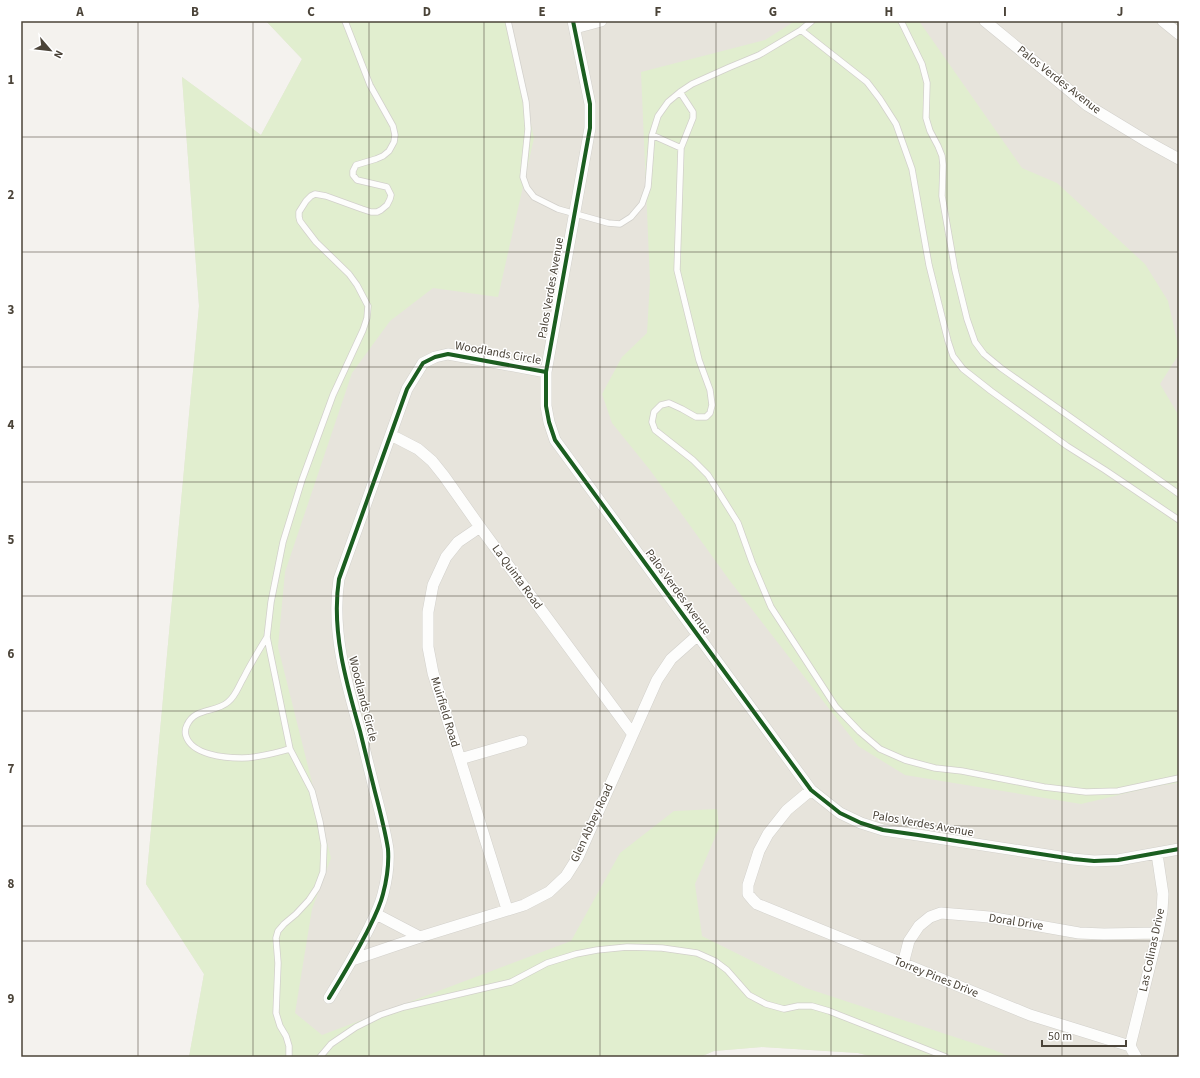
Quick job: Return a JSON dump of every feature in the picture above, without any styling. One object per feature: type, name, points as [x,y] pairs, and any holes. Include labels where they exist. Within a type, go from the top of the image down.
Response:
[{"type":"street","points":[[574,24],[601,21]]},
{"type":"street","name":"Palos Verdes Avenue","points":[[985,21],[1087,105],[1179,159]]},
{"type":"street","points":[[1163,21],[1179,34]]},
{"type":"street","name":"Palos Verdes Avenue","points":[[574,24],[590,104],[590,128],[546,372],[546,406],[549,422],[555,440],[811,790],[840,813],[861,823],[883,830],[1094,861],[1118,860],[1179,849]]},
{"type":"street","name":"Woodlands Circle","points":[[329,998],[352,960],[376,914],[383,894],[387,873],[388,850],[368,763],[343,670],[338,631],[337,592],[339,579],[406,389],[423,363],[435,357],[448,354],[546,372]]},
{"type":"street","name":"La Quinta Road","points":[[391,435],[418,449],[432,461],[632,733]]},
{"type":"street","name":"Muirfield Road","points":[[480,527],[458,542],[446,557],[433,585],[428,612],[428,647],[433,673],[508,909]]},
{"type":"street","name":"Glen Abbey Road","points":[[352,960],[524,905],[549,892],[566,876],[578,857],[632,733],[657,680],[671,658],[698,635]]},
{"type":"street","points":[[460,759],[522,741]]},
{"type":"street","name":"Torrey Pines Drive","points":[[811,790],[787,810],[768,834],[759,851],[748,885],[748,894],[753,900],[758,904],[1030,1015],[1130,1046]]},
{"type":"street","name":"Las Colinas Drive","points":[[1130,1046],[1162,911],[1163,894],[1157,854]]},
{"type":"street","name":"Doral Drive","points":[[904,964],[909,941],[919,926],[930,917],[941,913],[989,917],[1079,933],[1158,933]]},
{"type":"street","points":[[376,914],[420,937]]},
{"type":"street","points":[[1130,1046],[1136,1057]]},
{"type":"lane","points":[[289,1057],[289,1046],[276,1013],[278,963],[276,938],[278,931],[309,900],[317,888],[323,872],[324,845],[312,791],[290,749],[267,637],[271,602],[284,542],[302,480],[333,395],[357,344],[367,318],[368,306],[357,285],[345,270],[316,242],[300,221],[299,212],[306,201],[315,194],[326,196],[362,209],[377,212],[381,210],[390,200],[391,195],[387,187],[357,180],[353,176],[353,171],[356,165],[376,159],[389,151],[394,142],[395,135],[393,126],[370,85],[345,21]]},
{"type":"lane","points":[[508,21],[526,102],[528,129],[523,177],[527,188],[534,197],[558,209],[608,223],[620,224],[631,217],[642,204],[648,187],[652,134],[658,116],[668,102],[692,84],[759,55],[812,21]]},
{"type":"lane","points":[[901,21],[922,64],[927,83],[926,118],[930,131],[942,156],[942,196],[955,270],[966,319],[975,342],[984,354],[1001,368],[1179,494]]},
{"type":"lane","points":[[800,30],[867,82],[896,124],[912,169],[929,265],[948,341],[953,356],[963,369],[1067,446],[1179,520]]},
{"type":"lane","points":[[680,92],[693,112],[693,118],[681,148],[677,270],[699,360],[710,390],[712,405],[710,412],[706,417],[696,417],[669,403],[661,405],[654,412],[652,422],[655,430],[693,460],[708,475],[720,492],[738,523],[752,562],[771,607],[836,707],[860,732],[880,749],[905,760],[935,768],[962,771],[1044,787],[1086,792],[1118,791],[1179,778]]},
{"type":"lane","points":[[652,134],[681,148]]},
{"type":"lane","points":[[267,637],[256,654],[236,694],[224,705],[199,712],[192,717],[185,732],[187,741],[199,751],[227,757],[242,758],[290,749]]},
{"type":"lane","points":[[320,1057],[332,1044],[356,1027],[380,1015],[404,1007],[511,982],[547,964],[576,954],[627,947],[662,948],[697,953],[715,961],[727,970],[749,995],[766,1004],[784,1009],[798,1006],[812,1006],[829,1011],[946,1057]]},
{"type":"shaded area","points":[[266,21],[1179,21],[1179,1057],[874,1057],[858,1053],[762,1047],[714,1051],[700,1057],[189,1057],[204,974],[146,884],[199,306],[182,77],[261,135],[302,59]]},
{"type":"green space","points":[[266,21],[508,21],[534,138],[498,297],[433,288],[390,321],[352,373],[285,572],[278,647],[331,858],[312,909],[295,1013],[322,1035],[571,941],[620,853],[674,811],[717,809],[719,828],[695,884],[702,936],[806,988],[994,1050],[1010,1057],[874,1057],[858,1053],[762,1047],[714,1051],[700,1057],[189,1057],[204,974],[146,884],[199,306],[182,77],[261,135],[302,59]]},
{"type":"green space","points":[[795,21],[919,21],[1022,168],[1057,183],[1145,264],[1168,301],[1179,354],[1160,384],[1179,416],[1179,783],[1157,786],[1081,804],[905,775],[858,746],[730,581],[650,470],[612,423],[602,394],[622,357],[647,333],[650,281],[641,72],[765,40]]},
{"type":"cycle path","points":[[573,21],[590,104],[590,128],[546,372],[546,406],[549,422],[555,440],[811,790],[840,813],[861,823],[883,830],[1094,861],[1118,860],[1179,849]]},
{"type":"cycle path","points":[[329,998],[358,949],[378,909],[386,883],[388,860],[388,849],[382,820],[341,656],[337,617],[339,579],[407,389],[423,363],[435,357],[448,354],[546,372]]}]
